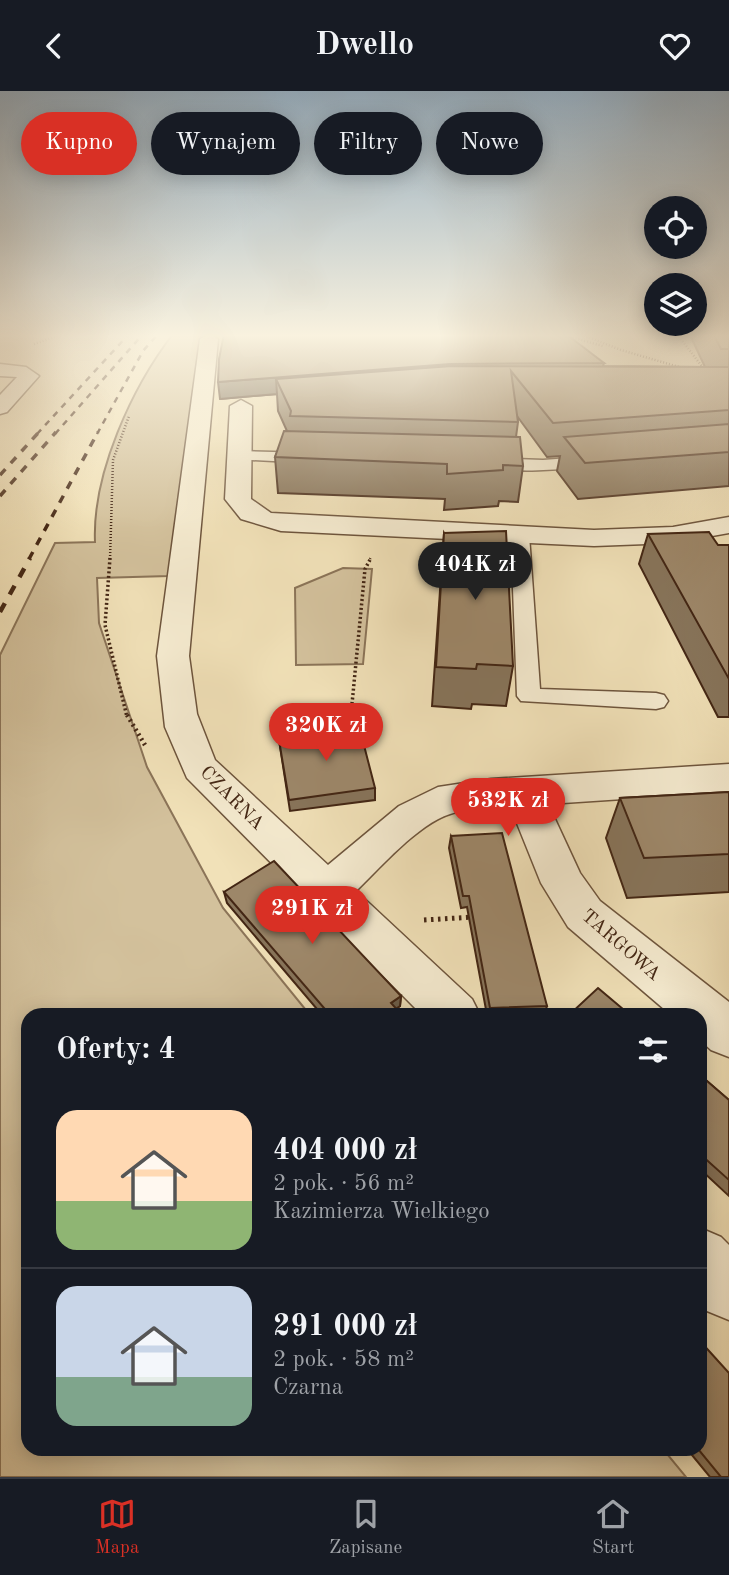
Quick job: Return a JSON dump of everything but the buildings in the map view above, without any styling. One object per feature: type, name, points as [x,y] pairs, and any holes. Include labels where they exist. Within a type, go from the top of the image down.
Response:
[{"type":"street","name":"CZARNA","points":[[202,399],[173,656],[176,706],[184,736],[200,768],[448,1008]]},
{"type":"street","points":[[201,409],[248,405],[240,456],[238,499],[251,515],[281,523],[520,535],[700,538],[729,524]]},
{"type":"street","points":[[329,890],[385,840],[435,803],[471,795],[729,778]]},
{"type":"street","name":"TARGOWA","points":[[523,791],[558,873],[584,914],[699,1008]]},
{"type":"street","name":"TARGOWA","points":[[707,1015],[729,1033]]},
{"type":"street","points":[[707,1265],[729,1289]]},
{"type":"lane","points":[[240,456],[323,458]]},
{"type":"lane","points":[[474,463],[543,465],[610,460]]},
{"type":"lane","points":[[520,535],[529,695],[656,701]]},
{"type":"path","points":[[129,417],[113,460],[105,625],[128,720],[139,740],[192,778],[200,768]]},
{"type":"path","points":[[352,704],[365,569],[386,528]]},
{"type":"path","points":[[419,921],[485,916]]},
{"type":"shaded area","points":[[133,399],[193,399],[169,576],[97,578],[99,623],[147,767],[223,908],[304,1008],[21,1008],[21,1456],[669,1456],[686,1477],[0,1477],[0,655],[55,543],[95,542],[100,488],[118,432]]},
{"type":"shaded area","points":[[343,568],[372,569],[363,664],[296,665],[295,588]]},
{"type":"railway","points":[[37,434],[69,399]]},
{"type":"railway","points":[[55,434],[86,399]]},
{"type":"railway","points":[[97,434],[117,399]]},
{"type":"railway","points":[[0,475],[39,432]]},
{"type":"railway","points":[[0,496],[56,432]]},
{"type":"railway","points":[[29,559],[98,432]]},
{"type":"railway","points":[[0,612],[30,558]]}]
